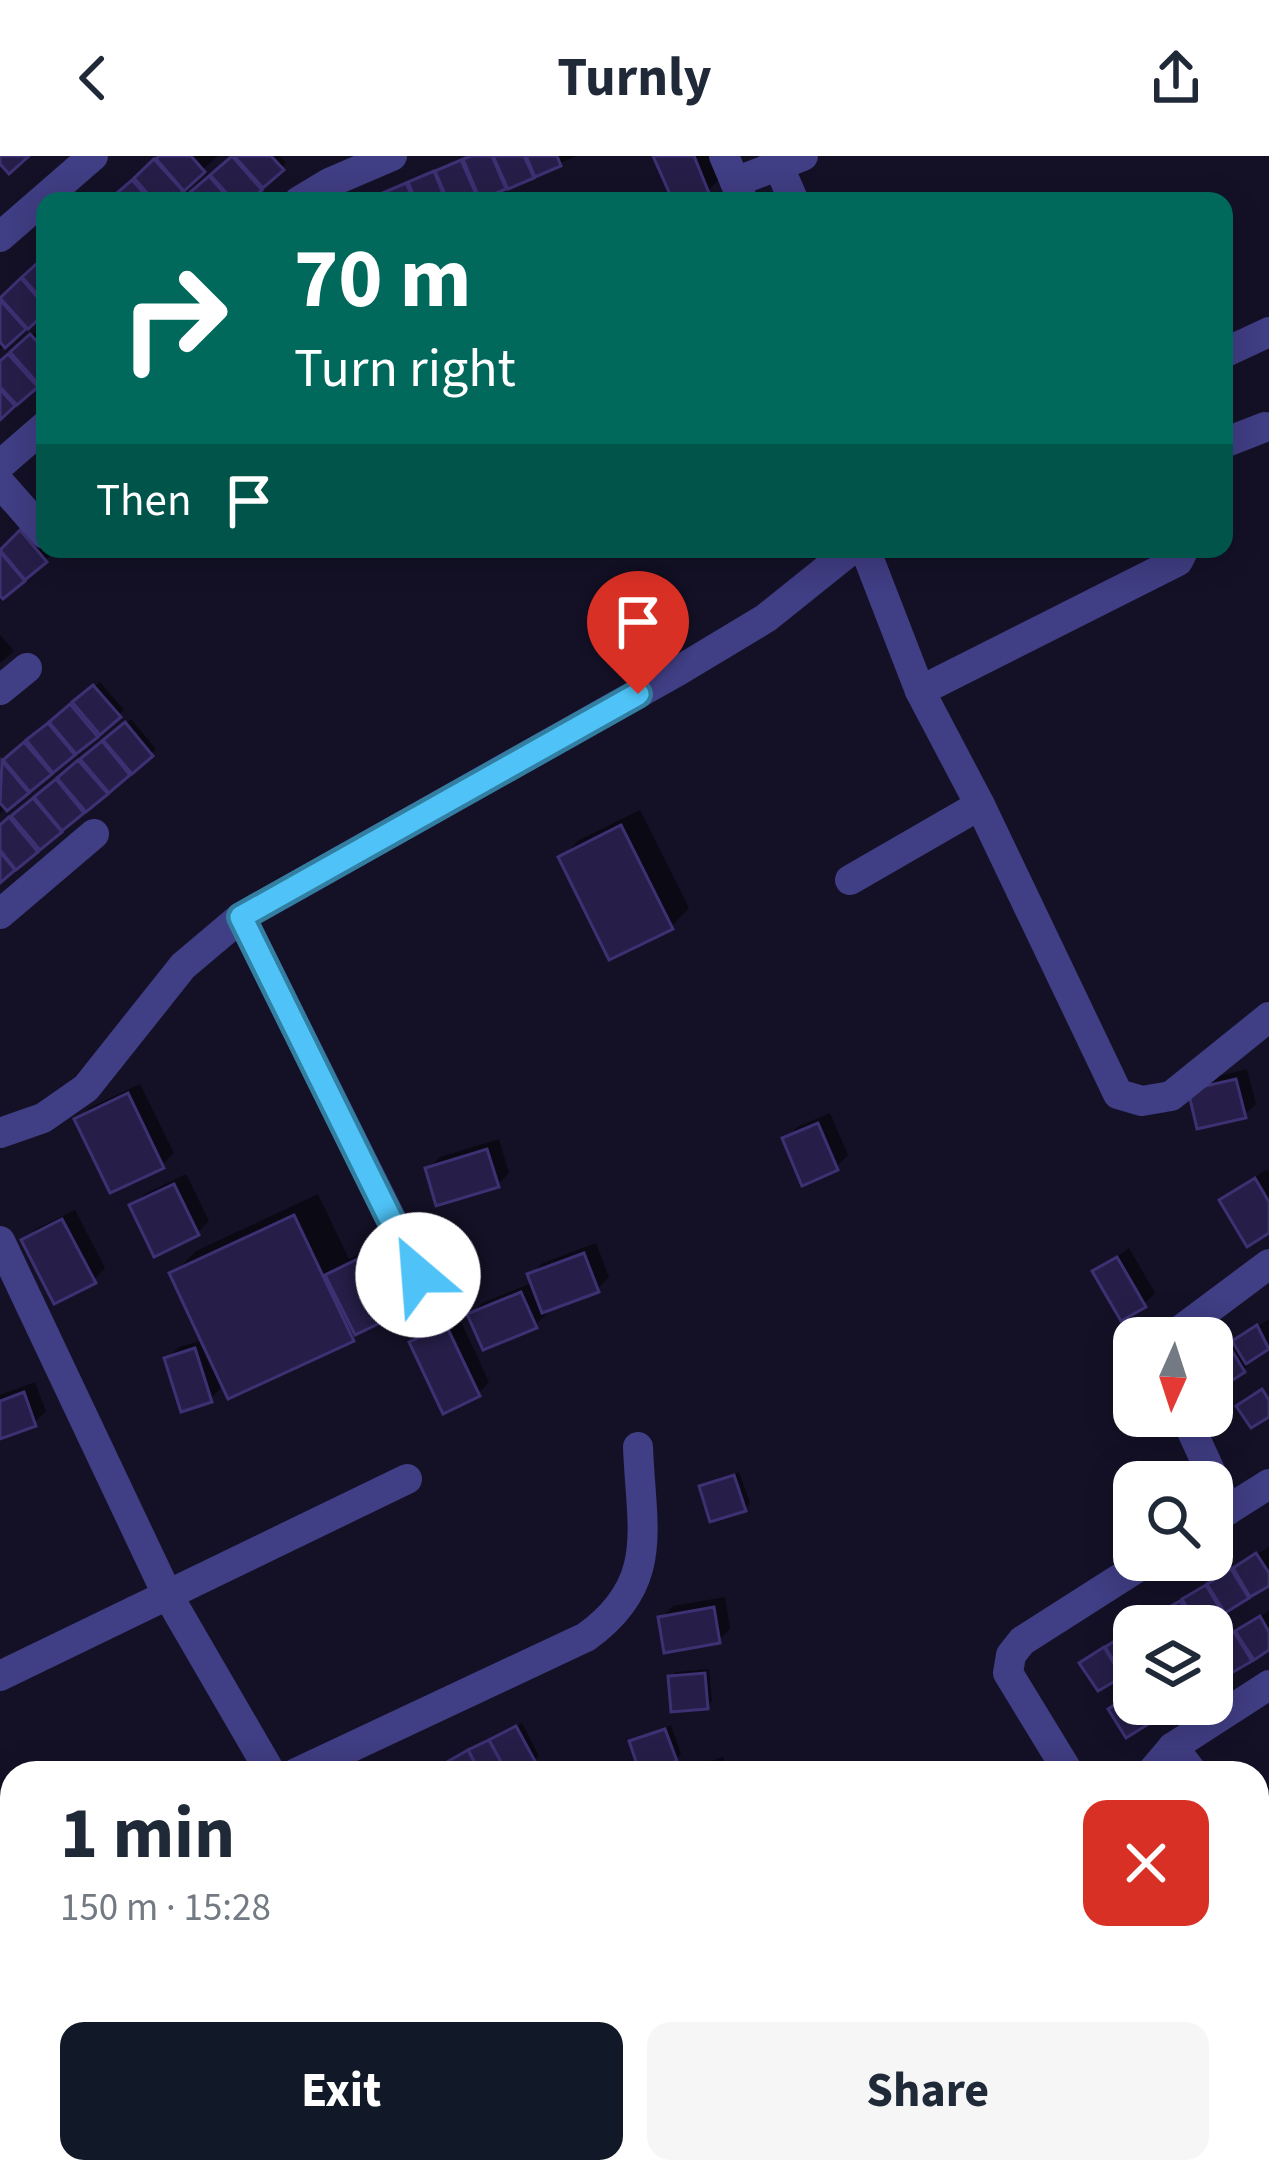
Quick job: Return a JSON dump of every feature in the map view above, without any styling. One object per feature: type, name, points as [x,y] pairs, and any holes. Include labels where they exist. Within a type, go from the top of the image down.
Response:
[{"type":"street","points":[[52,192],[93,156]]},
{"type":"street","points":[[314,192],[392,156]]},
{"type":"street","points":[[734,180],[785,159],[792,192]]},
{"type":"street","points":[[0,237],[36,206]]},
{"type":"street","points":[[1233,349],[1269,332]]},
{"type":"street","points":[[1233,439],[1264,427]]},
{"type":"street","points":[[0,465],[36,434]]},
{"type":"street","points":[[0,483],[36,524]]},
{"type":"street","points":[[0,1133],[43,1118],[86,1088],[183,966],[241,917],[731,639],[766,618],[841,558]]},
{"type":"street","points":[[868,558],[920,691],[1118,1094],[1142,1102],[1171,1096],[1269,1017]]},
{"type":"street","points":[[920,691],[1180,558]]},
{"type":"street","points":[[0,690],[27,668]]},
{"type":"street","points":[[850,880],[980,805]]},
{"type":"street","points":[[0,914],[94,834]]},
{"type":"street","points":[[241,917],[418,1275]]},
{"type":"street","points":[[0,1240],[166,1592],[264,1761]]},
{"type":"street","points":[[1197,1317],[1269,1264]]},
{"type":"street","points":[[322,1761],[586,1637],[608,1621],[629,1597],[639,1572],[638,1447]]},
{"type":"street","points":[[0,1676],[406,1478]]},
{"type":"street","points":[[1233,1507],[1269,1484]]},
{"type":"street","points":[[1062,1761],[1008,1673],[1011,1655],[1022,1641],[1116,1581]]},
{"type":"street","points":[[1160,1761],[1172,1747],[1269,1684]]},
{"type":"street","points":[[1172,1747],[1183,1761]]},
{"type":"building","points":[[0,156],[29,156],[9,174]]},
{"type":"building","points":[[191,156],[205,172],[184,191],[156,159]]},
{"type":"building","points":[[232,156],[262,190],[226,192],[210,175]]},
{"type":"building","points":[[234,156],[271,156],[284,170],[263,188]]},
{"type":"building","points":[[492,156],[506,189],[477,192],[463,159]]},
{"type":"building","points":[[493,156],[524,156],[534,178],[508,189]]},
{"type":"building","points":[[526,156],[557,156],[561,166],[535,177]]},
{"type":"building","points":[[653,156],[694,156],[709,192],[669,192]]},
{"type":"building","points":[[154,159],[183,191],[146,192],[134,178]]},
{"type":"building","points":[[461,160],[475,192],[444,192],[435,171]]},
{"type":"building","points":[[434,171],[442,192],[412,192],[408,182]]},
{"type":"building","points":[[209,176],[223,192],[190,192]]},
{"type":"building","points":[[132,180],[143,192],[118,192]]},
{"type":"building","points":[[406,183],[410,192],[385,192]]},
{"type":"building","points":[[36,264],[36,293],[22,277]]},
{"type":"building","points":[[21,278],[36,296],[36,321],[28,329],[0,298]]},
{"type":"building","points":[[0,300],[26,329],[5,348],[0,342]]},
{"type":"building","points":[[30,334],[36,340],[36,382],[10,352]]},
{"type":"building","points":[[8,354],[36,385],[17,405],[0,387],[0,361]]},
{"type":"building","points":[[0,389],[15,406],[0,420]]},
{"type":"building","points":[[20,530],[36,549],[36,558],[47,562],[25,580],[0,550]]},
{"type":"building","points":[[0,552],[25,581],[3,599],[0,596]]},
{"type":"building","points":[[93,685],[121,717],[100,735],[72,702]]},
{"type":"building","points":[[70,704],[98,737],[76,754],[49,722]]},
{"type":"building","points":[[125,722],[153,756],[132,774],[103,740]]},
{"type":"building","points":[[48,723],[75,755],[53,773],[26,740]]},
{"type":"building","points":[[102,741],[130,775],[109,793],[80,759]]},
{"type":"building","points":[[24,742],[52,774],[30,792],[3,760]]},
{"type":"building","points":[[78,760],[108,794],[86,812],[57,778]]},
{"type":"building","points":[[2,761],[29,793],[7,811],[0,803]]},
{"type":"building","points":[[56,779],[84,813],[62,831],[34,797]]},
{"type":"building","points":[[33,798],[62,832],[40,850],[11,816]]},
{"type":"building","points":[[9,817],[38,852],[16,870],[0,850],[0,825]]},
{"type":"building","points":[[621,825],[673,929],[609,960],[558,857]]},
{"type":"building","points":[[0,852],[15,870],[0,883]]},
{"type":"building","points":[[1236,1079],[1246,1118],[1197,1129],[1188,1090]]},
{"type":"building","points":[[128,1093],[164,1168],[110,1193],[74,1119]]},
{"type":"building","points":[[818,1123],[838,1170],[802,1186],[782,1138]]},
{"type":"building","points":[[487,1149],[499,1187],[436,1206],[425,1168]]},
{"type":"building","points":[[1255,1178],[1269,1202],[1269,1233],[1247,1247],[1219,1200]]},
{"type":"building","points":[[174,1184],[199,1235],[154,1257],[129,1205]]},
{"type":"building","points":[[294,1215],[354,1341],[228,1399],[169,1273]]},
{"type":"building","points":[[62,1219],[96,1283],[54,1304],[21,1240]]},
{"type":"building","points":[[386,1245],[406,1285],[378,1299],[388,1319],[355,1335],[325,1275]]},
{"type":"building","points":[[584,1253],[599,1292],[542,1313],[527,1274]]},
{"type":"building","points":[[1117,1257],[1146,1307],[1119,1317],[1092,1271]]},
{"type":"building","points":[[521,1292],[537,1328],[483,1350],[467,1314]]},
{"type":"building","points":[[446,1325],[480,1396],[443,1414],[409,1342]]},
{"type":"building","points":[[1257,1325],[1269,1349],[1246,1364],[1233,1340]]},
{"type":"building","points":[[195,1348],[212,1402],[181,1412],[164,1358]]},
{"type":"building","points":[[1233,1352],[1245,1372],[1233,1380]]},
{"type":"building","points":[[1262,1389],[1269,1400],[1269,1417],[1251,1428],[1236,1406]]},
{"type":"building","points":[[24,1392],[36,1426],[0,1439],[0,1401]]},
{"type":"building","points":[[734,1475],[746,1511],[710,1522],[699,1486]]},
{"type":"building","points":[[1256,1553],[1269,1573],[1269,1586],[1250,1597],[1233,1568]]},
{"type":"building","points":[[1233,1572],[1249,1598],[1233,1608],[1220,1605],[1207,1584],[1233,1581]]},
{"type":"building","points":[[1206,1585],[1218,1605],[1186,1605],[1182,1599]]},
{"type":"building","points":[[714,1607],[720,1643],[664,1653],[658,1617]]},
{"type":"building","points":[[1260,1616],[1269,1632],[1269,1650],[1254,1660],[1235,1631]]},
{"type":"building","points":[[1233,1633],[1252,1661],[1233,1672]]},
{"type":"building","points":[[1104,1647],[1113,1662],[1113,1682],[1098,1691],[1079,1663]]},
{"type":"building","points":[[705,1673],[708,1709],[671,1712],[668,1676]]},
{"type":"building","points":[[1118,1725],[1147,1725],[1126,1738]]},
{"type":"building","points":[[516,1726],[535,1761],[500,1761],[489,1740]]},
{"type":"building","points":[[665,1729],[677,1761],[636,1761],[629,1741]]},
{"type":"building","points":[[489,1740],[500,1761],[474,1761],[468,1750]]},
{"type":"building","points":[[468,1750],[474,1761],[449,1761]]},
{"type":"route","points":[[418,1275],[241,917],[638,694]]}]
